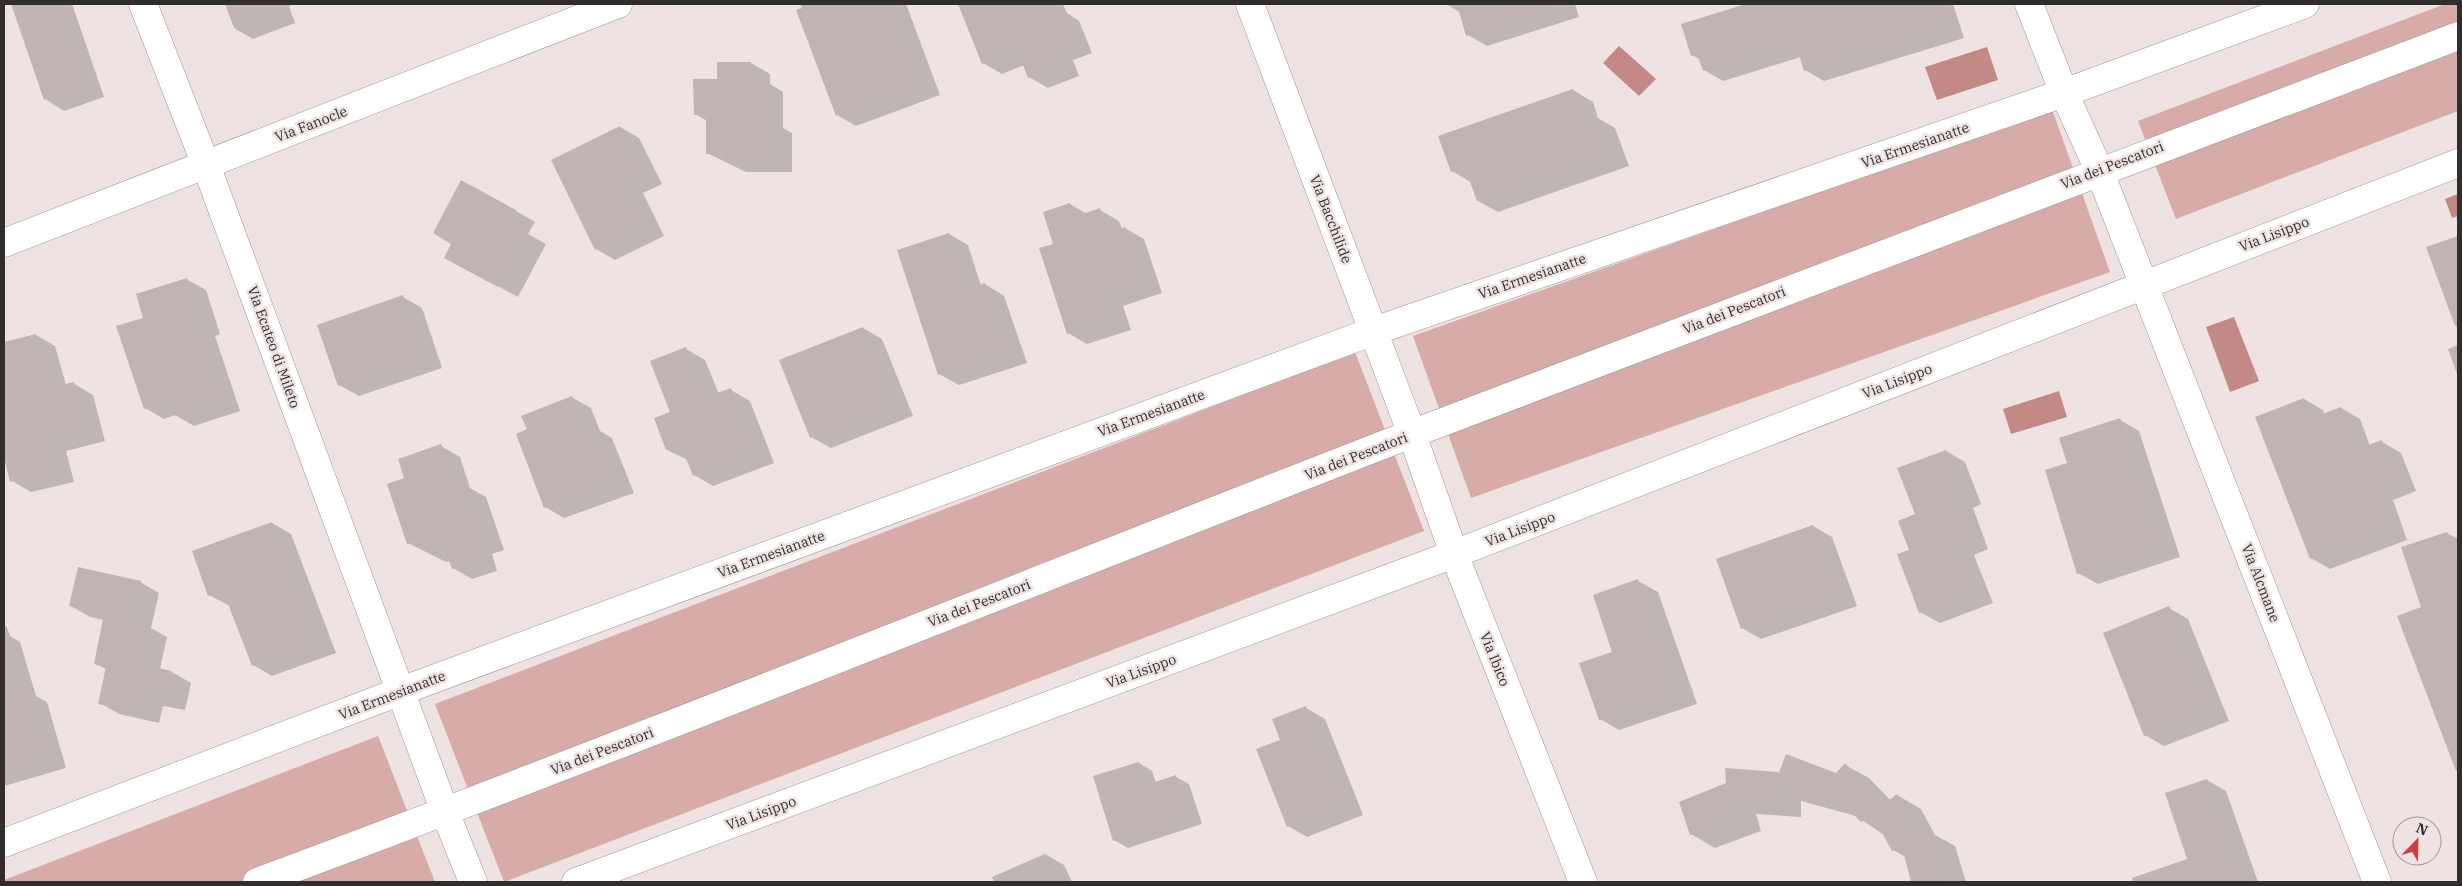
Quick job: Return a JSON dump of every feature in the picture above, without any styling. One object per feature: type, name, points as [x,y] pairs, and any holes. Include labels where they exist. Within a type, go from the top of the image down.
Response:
[{"type":"street","name":"Via Ecateo di Mileto","points":[[143,4],[206,165],[445,812],[473,882]]},
{"type":"street","name":"Via Fanocle","points":[[4,243],[618,4]]},
{"type":"street","name":"Via Bacchilide","points":[[1250,4],[1412,434]]},
{"type":"street","name":"Via Alcmane","points":[[2029,4],[2064,93],[2099,170],[2377,882]]},
{"type":"street","name":"Via Ermesianatte","points":[[4,843],[401,691],[1374,331],[2064,93],[2305,4]]},
{"type":"street","name":"Via dei Pescatori","points":[[257,882],[445,812],[1412,434],[2099,170],[2458,36]]},
{"type":"street","name":"Via Lisippo","points":[[576,882],[1454,554],[2458,163]]},
{"type":"street","name":"Via Ibico","points":[[1412,434],[1454,554],[1583,882]]},
{"type":"shaded area","points":[[2445,4],[2458,4],[2458,111],[2176,219],[2138,121]]},
{"type":"shaded area","points":[[1619,46],[1656,79],[1639,96],[1603,63]]},
{"type":"shaded area","points":[[1987,47],[1998,80],[1937,100],[1925,67]]},
{"type":"shaded area","points":[[2052,109],[2110,272],[1471,498],[1413,336]]},
{"type":"shaded area","points":[[2458,194],[2458,216],[2452,218],[2445,199]]},
{"type":"shaded area","points":[[2234,317],[2259,381],[2230,392],[2206,327]]},
{"type":"shaded area","points":[[1355,352],[1424,531],[504,882],[435,704]]},
{"type":"shaded area","points":[[2059,391],[2067,417],[2011,434],[2003,409]]},
{"type":"shaded area","points":[[378,736],[435,882],[4,882],[4,880]]},
{"type":"building","points":[[11,4],[58,4],[86,86],[44,100]]},
{"type":"building","points":[[800,4],[891,4],[921,84],[836,116],[796,10],[802,8]]},
{"type":"building","points":[[958,4],[1059,4],[1073,42],[1054,49],[1061,65],[1028,78],[1017,50],[982,64]]},
{"type":"building","points":[[1457,4],[1547,4],[1548,10],[1466,36]]},
{"type":"building","points":[[1746,4],[1938,4],[1946,27],[1804,71],[1795,42],[1703,71],[1697,54],[1691,56],[1681,24]]},
{"type":"building","points":[[717,62],[751,62],[751,80],[764,79],[765,120],[773,120],[773,162],[725,162],[725,154],[706,154],[706,114],[694,115],[693,79],[717,79]]},
{"type":"building","points":[[1573,89],[1584,120],[1596,116],[1610,156],[1477,201],[1465,168],[1451,172],[1438,136]]},
{"type":"building","points":[[620,126],[643,173],[625,182],[646,225],[595,250],[551,160]]},
{"type":"building","points":[[461,180],[516,210],[510,222],[528,232],[498,287],[444,258],[451,244],[433,233]]},
{"type":"building","points":[[1070,203],[1074,217],[1100,208],[1108,232],[1125,227],[1143,282],[1104,295],[1112,319],[1067,334],[1039,248],[1053,244],[1043,212]]},
{"type":"building","points":[[949,233],[968,289],[985,283],[1008,353],[938,375],[897,250]]},
{"type":"building","points":[[2458,236],[2458,325],[2455,326],[2426,247]]},
{"type":"building","points":[[187,278],[201,323],[196,325],[221,400],[173,416],[169,400],[144,409],[116,326],[143,318],[136,294]]},
{"type":"building","points":[[403,295],[424,357],[338,386],[317,325]]},
{"type":"building","points":[[863,327],[894,405],[810,438],[779,360]]},
{"type":"building","points":[[36,334],[51,388],[74,382],[86,430],[47,440],[55,471],[10,482],[4,457],[4,342]]},
{"type":"building","points":[[686,347],[706,397],[731,388],[756,452],[693,476],[681,445],[666,450],[654,418],[670,412],[650,361]]},
{"type":"building","points":[[572,396],[585,429],[593,426],[616,482],[544,508],[516,434],[527,429],[521,416]]},
{"type":"building","points":[[2304,398],[2311,418],[2341,407],[2357,449],[2382,440],[2398,480],[2374,489],[2389,529],[2310,559],[2255,417]]},
{"type":"building","points":[[2120,418],[2161,546],[2077,574],[2045,470],[2067,463],[2059,438]]},
{"type":"building","points":[[441,444],[456,488],[467,484],[486,539],[473,544],[479,560],[452,569],[444,546],[426,552],[422,539],[407,544],[387,484],[404,478],[398,459]]},
{"type":"building","points":[[1946,450],[1963,494],[1954,497],[1970,539],[1956,544],[1974,592],[1919,613],[1897,554],[1909,550],[1898,521],[1915,514],[1897,468]]},
{"type":"building","points":[[272,522],[318,642],[252,666],[223,591],[208,596],[192,551]]},
{"type":"building","points":[[1813,525],[1838,595],[1741,629],[1716,559]]},
{"type":"building","points":[[2447,532],[2458,564],[2458,770],[2456,771],[2397,616],[2421,607],[2401,547]]},
{"type":"building","points":[[78,567],[141,581],[131,621],[149,625],[140,664],[172,671],[166,700],[144,696],[140,713],[98,704],[106,667],[94,664],[104,614],[69,606]]},
{"type":"building","points":[[1638,579],[1678,693],[1599,720],[1579,663],[1612,652],[1593,595]]},
{"type":"building","points":[[2169,606],[2210,710],[2144,736],[2103,633]]},
{"type":"building","points":[[28,690],[48,757],[4,770],[4,696]]},
{"type":"building","points":[[1306,706],[1345,804],[1287,827],[1256,749],[1280,740],[1272,719]]},
{"type":"building","points":[[1786,754],[1836,773],[1845,763],[1884,804],[1861,822],[1846,807],[1777,788],[1777,803],[1732,801],[1737,817],[1690,835],[1679,802],[1726,783],[1725,768],[1778,772],[1777,778]]},
{"type":"building","points":[[1139,762],[1146,785],[1176,775],[1189,817],[1113,841],[1093,776]]},
{"type":"building","points":[[2207,779],[2243,882],[2133,882],[2132,878],[2187,859],[2165,793]]},
{"type":"building","points":[[1897,794],[1920,834],[1931,831],[1945,876],[1939,877],[1940,882],[1911,882],[1902,847],[1892,851],[1872,814]]}]
